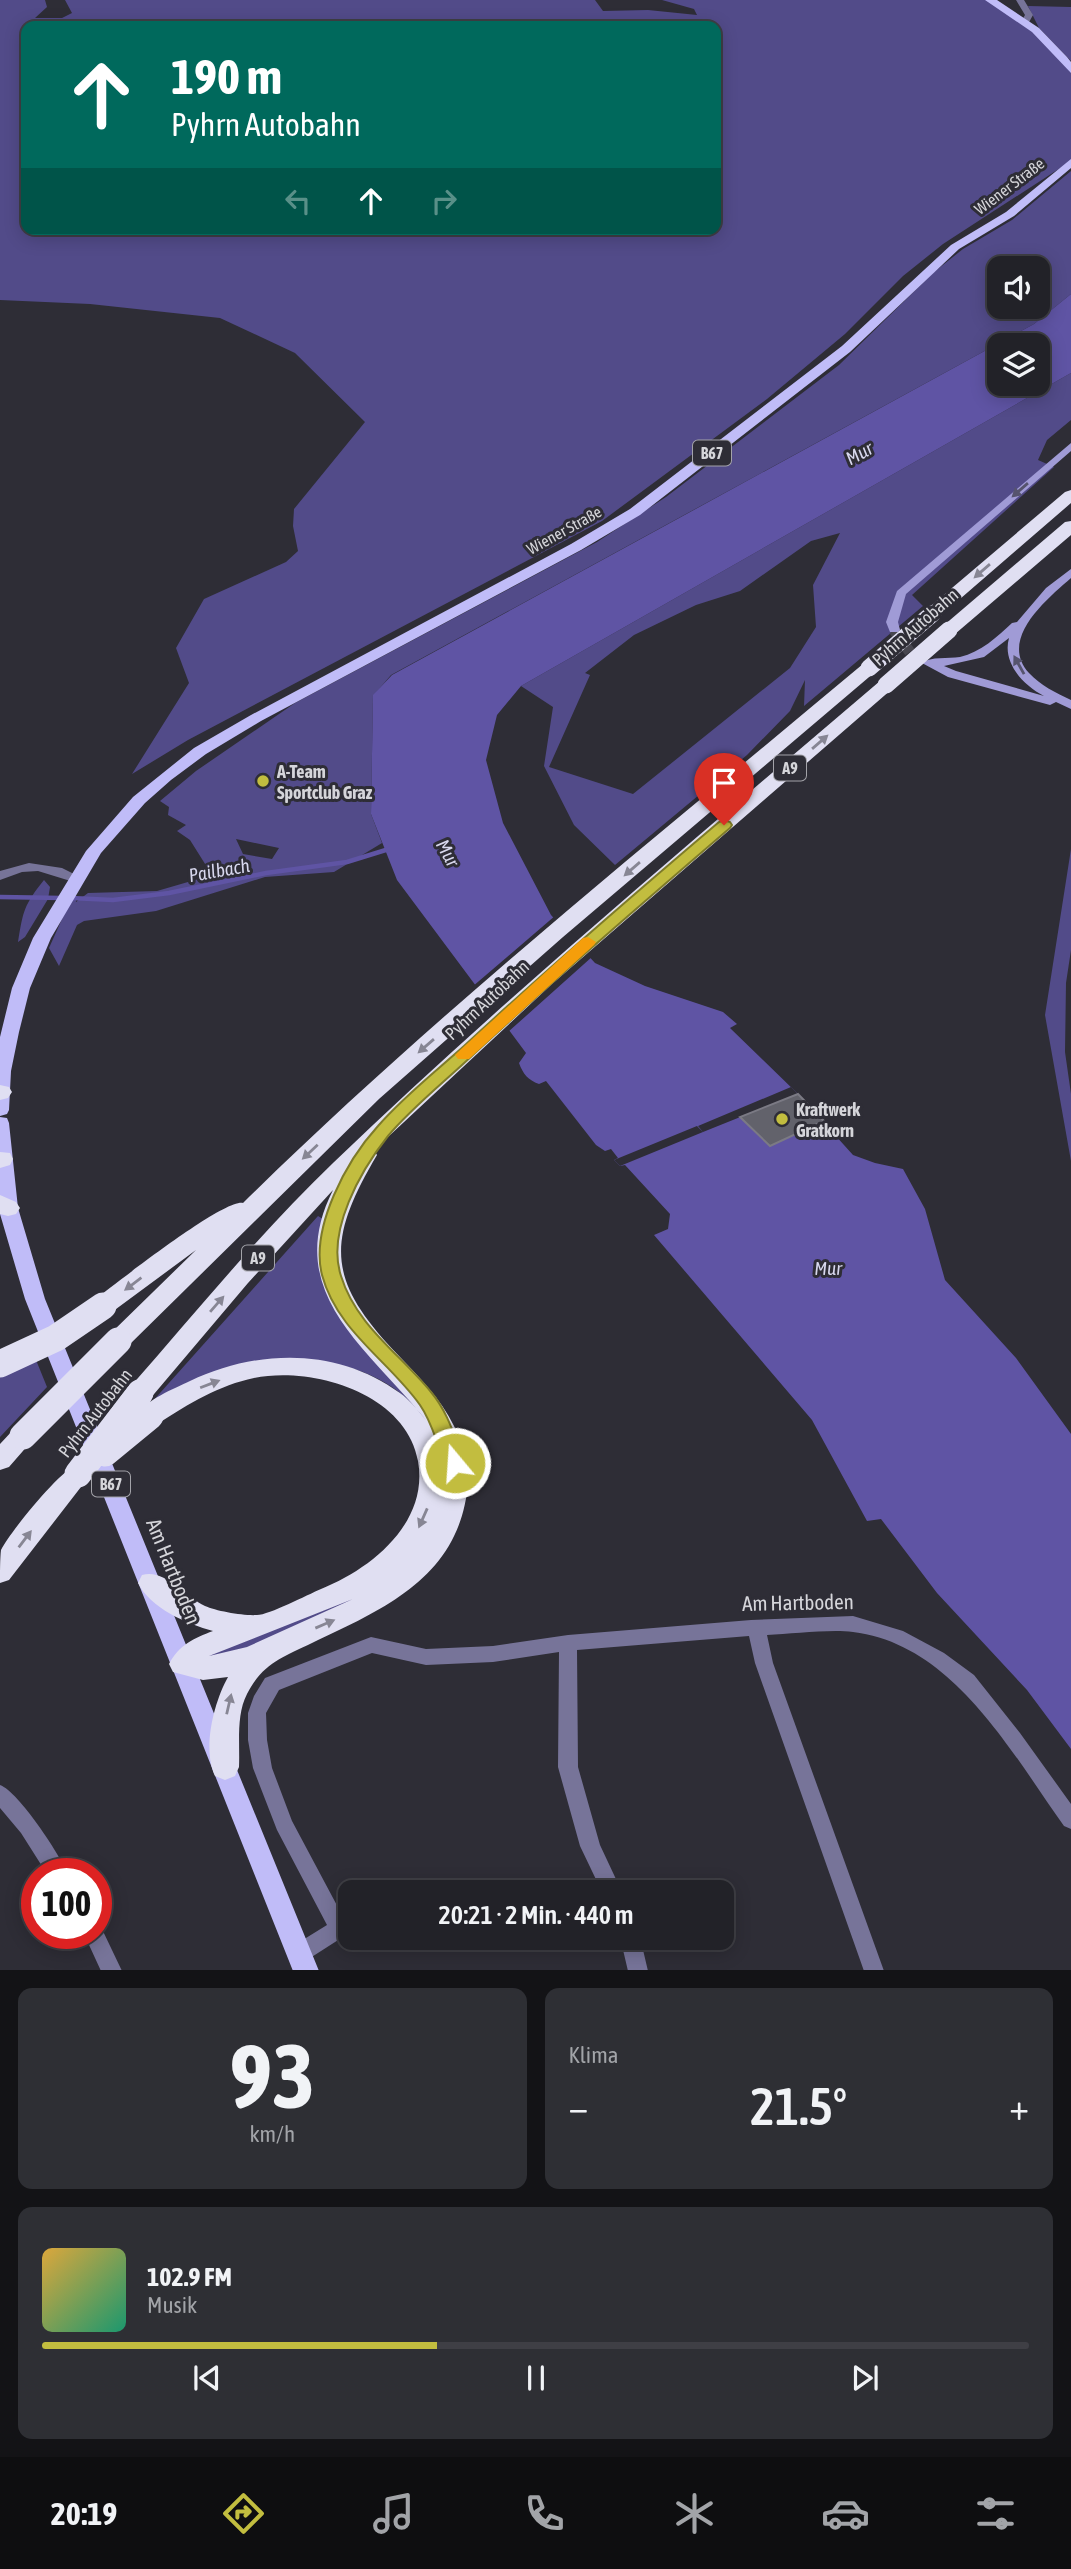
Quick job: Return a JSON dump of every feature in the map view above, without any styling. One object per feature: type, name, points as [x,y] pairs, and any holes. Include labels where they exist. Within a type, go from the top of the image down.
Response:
[{"type":"highway","name":"Pyhrn Autobahn","points":[[0,1461],[270,1190],[370,1096],[683,824],[1071,495]]},
{"type":"highway","name":"Pyhrn Autobahn","points":[[0,1572],[49,1507],[145,1405],[240,1277],[339,1170],[545,979],[1071,526]]},
{"type":"highway","points":[[183,1664],[209,1668],[263,1652],[354,1612],[397,1586],[427,1556],[442,1534],[451,1510],[456,1488],[455,1463],[438,1417],[425,1397],[376,1347],[349,1313],[330,1273],[330,1226],[352,1175],[383,1130]]},
{"type":"highway","points":[[0,1364],[56,1338],[190,1242],[270,1190]]},
{"type":"highway","points":[[145,1405],[179,1396],[225,1378],[271,1366],[309,1367],[350,1374],[385,1394],[409,1415],[423,1433],[433,1477],[428,1507],[422,1523],[409,1542],[378,1572],[340,1594],[199,1648],[183,1664]]},
{"type":"highway","points":[[151,1583],[190,1613],[217,1623],[269,1623]]},
{"type":"highway","points":[[225,1767],[227,1706],[234,1687],[263,1652]]},
{"type":"main road","points":[[990,0],[1025,22],[1057,51],[1071,70]]},
{"type":"main road","name":"Wiener Straße","points":[[0,1098],[5,1058],[21,988],[42,938],[94,851],[139,800],[191,758],[313,686],[576,547],[635,512],[846,349],[955,247],[1010,214],[1071,162]]},
{"type":"main road","points":[[894,630],[892,622],[901,593],[1071,446]]},
{"type":"main road","points":[[1071,572],[986,652],[963,661],[928,663],[990,686],[1071,706]]},
{"type":"main road","points":[[1021,619],[1012,646],[1016,665],[1041,690],[1071,706]]},
{"type":"main road","name":"Am Hartboden","points":[[0,1123],[4,1205],[35,1299],[303,1962]]},
{"type":"street","points":[[1020,0],[1029,15],[1025,22]]},
{"type":"street","points":[[0,876],[27,865],[48,867],[77,879]]},
{"type":"street","name":"Am Hartboden","points":[[303,1962],[339,1928],[279,1814],[260,1758],[257,1711],[272,1684],[371,1645],[426,1657],[493,1654],[568,1643],[757,1628],[853,1624],[897,1636],[938,1658],[967,1681],[1071,1820]]},
{"type":"street","points":[[757,1628],[764,1663],[874,1970]]},
{"type":"street","points":[[568,1643],[568,1767],[590,1846],[606,1880]]},
{"type":"street","points":[[0,1794],[28,1827],[48,1858]]},
{"type":"street","points":[[102,1949],[112,1970]]},
{"type":"street","points":[[633,1950],[638,1970]]},
{"type":"shaded area","points":[[0,0],[45,0],[47,7],[35,18],[62,18],[72,13],[65,0],[595,0],[603,11],[648,10],[697,15],[694,9],[662,0],[990,0],[1044,37],[1071,70],[1071,161],[943,244],[903,276],[845,334],[767,399],[602,521],[188,740],[132,774],[189,683],[176,648],[204,599],[286,562],[298,551],[293,526],[294,509],[365,422],[295,353],[220,318],[90,304],[0,300]]},
{"type":"shaded area","points":[[1028,6],[1071,7],[1071,61],[1039,28]]},
{"type":"shaded area","points":[[1071,171],[1071,294],[1050,311],[1050,256],[987,256],[987,319],[1040,319],[1034,324],[1018,333],[987,333],[987,350],[391,675],[373,696],[371,814],[382,843],[334,872],[265,877],[156,911],[84,921],[77,925],[59,966],[49,948],[75,890],[76,902],[88,893],[157,891],[212,875],[190,840],[177,831],[186,825],[168,815],[169,807],[160,801],[196,771],[295,703],[597,542],[666,497],[839,365],[934,272],[963,249],[1012,220]],"holes":[[[236,839],[279,848],[272,859],[243,854]]]},
{"type":"shaded area","points":[[1071,373],[1071,420],[1047,440],[1038,460],[1054,467],[912,595],[923,606],[804,706],[805,680],[790,711],[747,755],[615,865],[574,825],[544,766],[553,707],[521,686],[1031,396],[1050,396],[1050,385]],"holes":[[[840,533],[813,585],[816,627],[790,668],[633,794],[549,767],[590,675],[585,673],[634,635],[696,605],[740,591],[811,541]]]},
{"type":"shaded area","points":[[1071,849],[1071,950],[1066,983],[1065,1052],[1071,1094],[1071,1161],[1045,1015]]},
{"type":"shaded area","points":[[44,880],[50,887],[48,899],[25,937],[18,942],[25,909]]},
{"type":"shaded area","points":[[318,1216],[323,1219],[318,1249],[321,1276],[332,1301],[365,1347],[424,1410],[438,1434],[446,1460],[448,1479],[441,1515],[422,1547],[395,1574],[361,1597],[324,1617],[215,1659],[208,1655],[230,1644],[325,1610],[370,1588],[391,1574],[409,1556],[424,1536],[434,1514],[440,1468],[435,1445],[425,1423],[410,1402],[371,1375],[341,1365],[309,1360],[256,1362],[219,1372],[150,1407]]},
{"type":"shaded area","points":[[36,1360],[47,1387],[0,1437],[0,1375]]},
{"type":"water","name":"Mur","points":[[1071,294],[1071,373],[1050,385],[1050,333],[1018,333],[1040,319],[1050,319],[1050,311]]},
{"type":"water","name":"Mur","points":[[987,350],[987,396],[1031,396],[521,686],[497,715],[486,760],[503,823],[551,915],[595,963],[645,986],[723,1012],[737,1024],[730,1028],[798,1094],[853,1155],[903,1169],[925,1209],[945,1280],[1016,1358],[1071,1434],[1071,1749],[1027,1690],[937,1593],[881,1519],[867,1521],[812,1420],[654,1235],[668,1229],[670,1214],[625,1165],[620,1166],[614,1160],[618,1158],[611,1149],[605,1151],[596,1145],[546,1081],[539,1084],[524,1073],[519,1063],[526,1053],[397,880],[371,814],[373,695],[392,675]]},
{"type":"pier","points":[[556,915],[593,956],[507,1033],[472,987]]},
{"type":"pier","points":[[791,1087],[798,1094],[703,1132],[698,1126]]},
{"type":"pier","points":[[697,1126],[703,1132],[620,1166],[614,1160]]},
{"type":"building","name":"Kraftwerk Gratkorn","points":[[798,1094],[824,1121],[770,1146],[740,1117]]},
{"type":"waterway","name":"Pailbach","points":[[71,898],[113,900],[169,893],[266,873],[347,862],[389,849]]},
{"type":"waterway","name":"Pailbach","points":[[0,897],[62,898]]},
{"type":"tunnel","points":[[894,630],[912,655],[927,662]]},
{"type":"slow traffic","points":[[463,1055],[588,942]]},
{"type":"place","name":"A-Team Sportclub Graz","points":[[263,781]]},
{"type":"place","name":"Kraftwerk Gratkorn","points":[[782,1119]]},
{"type":"route","points":[[455,1463],[438,1417],[425,1397],[376,1347],[349,1313],[338,1293],[330,1273],[330,1226],[352,1175],[383,1130],[545,979],[724,825]]}]
